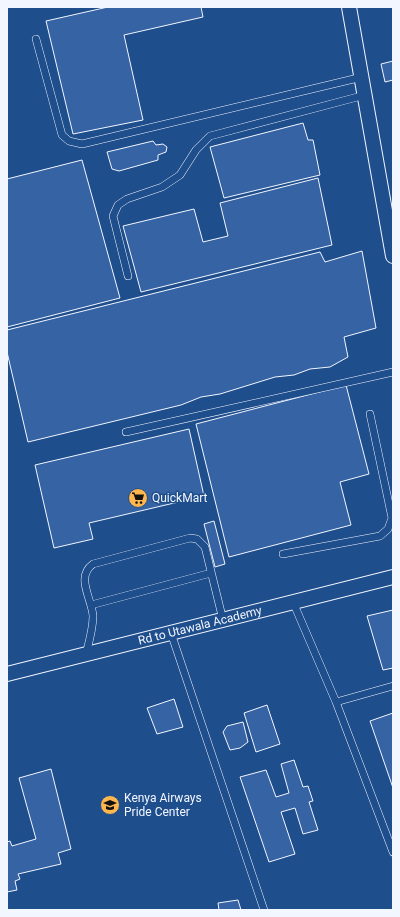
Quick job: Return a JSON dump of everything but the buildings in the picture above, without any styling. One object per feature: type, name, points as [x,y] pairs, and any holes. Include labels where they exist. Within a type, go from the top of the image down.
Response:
[{"type":"street","points":[[349,7],[390,225],[393,256]]},
{"type":"street","name":"Rd to Utawala Academy","points":[[7,674],[393,577]]},
{"type":"lane","points":[[36,39],[62,135],[69,141],[82,144],[362,78]]},
{"type":"lane","points":[[128,276],[114,216],[118,205],[128,199],[162,187],[180,175],[196,150],[210,136],[365,95]]},
{"type":"lane","points":[[126,432],[393,372]]},
{"type":"lane","points":[[283,554],[380,536],[388,529],[392,518],[391,501],[370,414]]},
{"type":"lane","points":[[86,654],[92,630],[91,605],[84,581],[88,567],[93,564],[190,538],[197,539],[204,547],[223,620]]},
{"type":"lane","points":[[91,605],[211,573]]},
{"type":"lane","points":[[293,602],[336,702],[393,852]]},
{"type":"lane","points":[[171,633],[264,910]]},
{"type":"lane","points":[[336,702],[393,686]]},
{"type":"place","name":"QuickMart","points":[[138,498]]},
{"type":"place","name":"Kenya Airways Pride Center","points":[[110,805]]}]
